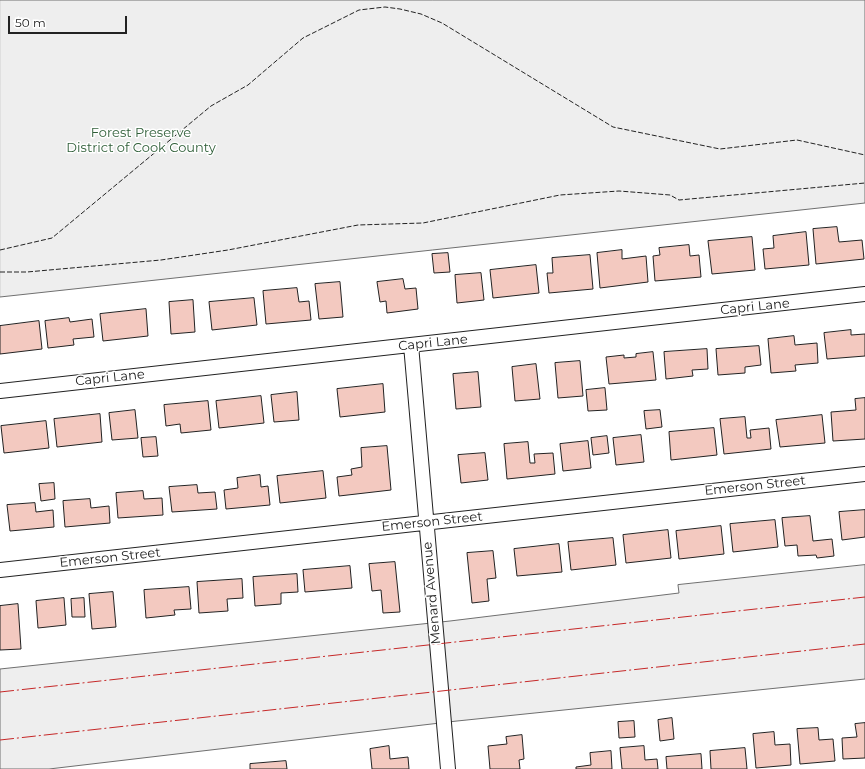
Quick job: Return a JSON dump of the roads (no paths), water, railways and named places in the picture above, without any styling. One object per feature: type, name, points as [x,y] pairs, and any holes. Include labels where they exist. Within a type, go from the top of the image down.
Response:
[{"type":"street","name":"Capri Lane","points":[[0,390],[865,294]]},
{"type":"street","name":"Menard Avenue","points":[[411,345],[448,769]]},
{"type":"street","name":"Emerson Street","points":[[0,570],[865,474]]},
{"type":"park label","name":"Forest Preserve District of Cook County","points":[[141,140]]}]
